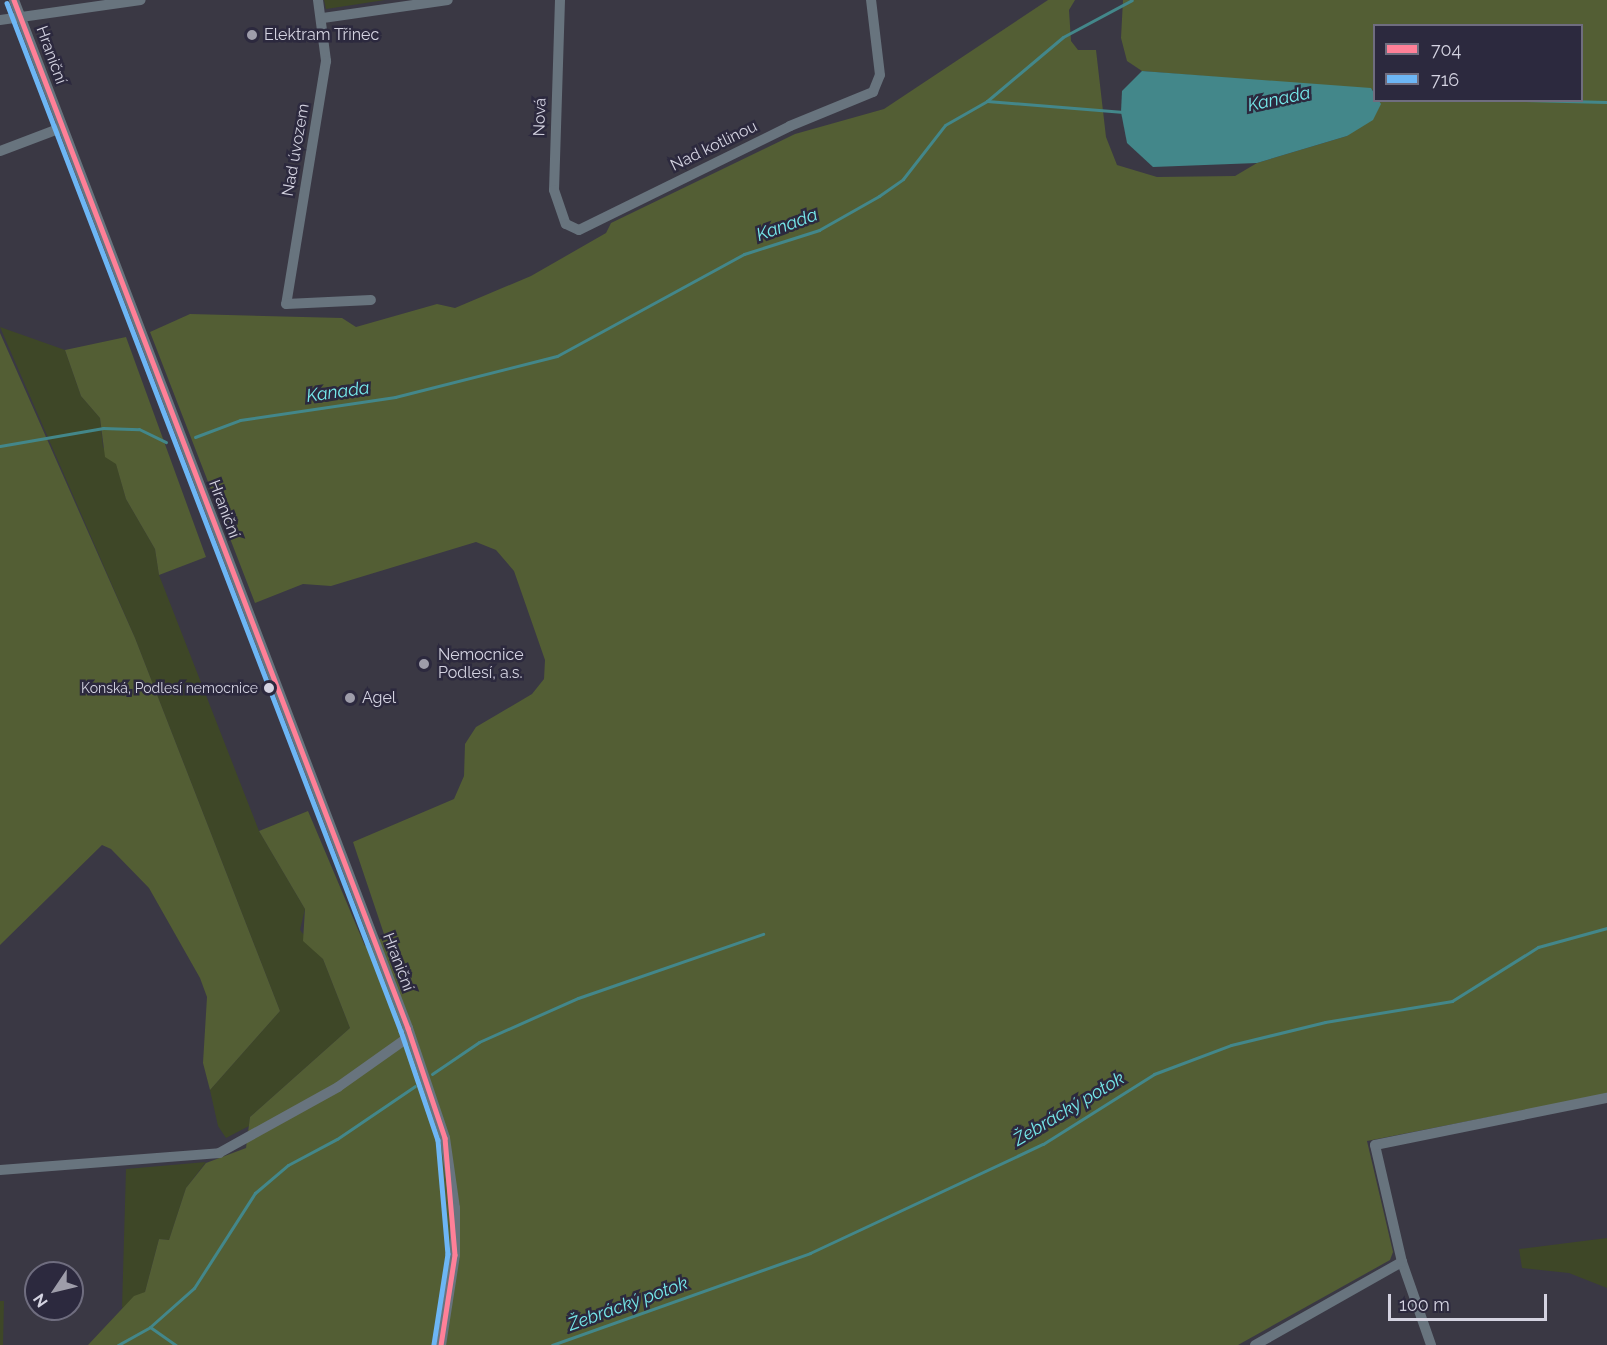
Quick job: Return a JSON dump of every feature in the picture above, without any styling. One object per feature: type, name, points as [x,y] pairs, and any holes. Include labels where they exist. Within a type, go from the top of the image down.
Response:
[{"type":"street","name":"Hraniční","points":[[14,0],[409,1032],[452,1171],[455,1255],[441,1345]]},
{"type":"street","points":[[0,20],[20,15],[141,0]]},
{"type":"street","name":"Nad úvozem","points":[[318,0],[323,18],[326,61],[286,304],[371,300]]},
{"type":"street","points":[[323,18],[448,0]]},
{"type":"street","name":"Nová","points":[[560,0],[554,190],[571,230]]},
{"type":"street","name":"Nad kotlinou","points":[[571,230],[790,126],[873,92],[880,75],[872,0]]},
{"type":"street","points":[[0,151],[62,128]]},
{"type":"street","points":[[0,1170],[219,1153],[328,1093],[409,1032]]},
{"type":"street","points":[[1431,1345],[1402,1262],[1375,1145],[1607,1098]]},
{"type":"street","points":[[1255,1345],[1402,1262]]},
{"type":"shaded area","points":[[324,0],[385,0],[326,9]]},
{"type":"shaded area","points":[[1048,0],[1075,0],[1069,10],[1071,41],[1078,50],[1096,50],[1106,137],[1117,165],[1157,177],[1235,176],[1257,163],[1347,136],[1379,102],[1583,102],[1583,24],[1373,24],[1373,90],[1142,71],[1127,61],[1121,38],[1123,0],[1607,0],[1607,1094],[1367,1141],[1393,1252],[1390,1260],[1238,1345],[88,1345],[134,1296],[145,1292],[159,1239],[169,1240],[186,1188],[206,1163],[246,1148],[250,1117],[350,1028],[323,959],[303,941],[305,909],[259,831],[308,811],[365,946],[385,937],[353,842],[454,799],[464,776],[465,744],[476,727],[532,694],[544,679],[545,660],[514,571],[496,550],[476,542],[331,586],[303,584],[255,603],[150,332],[190,314],[342,318],[356,327],[437,304],[455,308],[531,276],[606,233],[611,223],[795,134],[884,109]]},
{"type":"shaded area","points":[[0,327],[65,350],[81,396],[100,418],[103,447],[116,463],[126,499],[155,549],[159,575],[259,831],[305,909],[300,930],[323,959],[350,1028],[250,1117],[249,1126],[226,1138],[218,1126],[210,1090],[280,1011],[135,638]]},
{"type":"shaded area","points":[[0,333],[135,638],[280,1011],[210,1090],[203,1063],[207,997],[200,978],[149,888],[111,849],[102,845],[0,945]]},
{"type":"shaded area","points":[[126,337],[206,557],[159,575],[155,549],[126,499],[116,464],[105,457],[100,418],[81,396],[65,350]]},
{"type":"shaded area","points":[[206,1162],[186,1188],[169,1240],[159,1239],[145,1292],[122,1308],[126,1169]]},
{"type":"shaded area","points":[[1607,1238],[1607,1288],[1569,1273],[1522,1268],[1519,1249]]},
{"type":"shaded area","points":[[0,1301],[4,1301],[3,1345],[0,1345]]},
{"type":"water","points":[[1142,71],[1371,88],[1373,102],[1381,104],[1373,120],[1347,136],[1257,163],[1153,167],[1127,143],[1121,112],[1122,91]]},
{"type":"waterway","points":[[987,101],[1063,37],[1132,0]]},
{"type":"waterway","name":"Kanada","points":[[195,437],[240,420],[395,397],[557,356],[744,254],[819,230],[879,196],[903,179],[945,125],[987,101],[1124,112]]},
{"type":"waterway","name":"Kanada","points":[[1583,101],[1607,102]]},
{"type":"waterway","name":"Kanada","points":[[0,446],[103,428],[139,429],[166,442]]},
{"type":"waterway","name":"Žebrácký potok","points":[[552,1345],[810,1253],[1043,1144],[1154,1074],[1231,1045],[1325,1022],[1452,1001],[1538,947],[1607,928]]},
{"type":"waterway","points":[[432,1074],[479,1042],[578,998],[763,934]]},
{"type":"waterway","points":[[150,1327],[194,1288],[255,1193],[288,1165],[337,1139],[415,1086]]},
{"type":"waterway","name":"Žebrácký potok","points":[[118,1345],[150,1327],[176,1345]]},
{"type":"transit line","name":"704","points":[[14,0],[408,1028],[445,1138],[455,1255],[441,1345]]},
{"type":"transit line","name":"716","points":[[7,3],[401,1031],[438,1140],[448,1254],[434,1344]]},
{"type":"place","name":"Elektram Třinec","points":[[252,35]]},
{"type":"place","name":"Nemocnice Podlesí, a.s.","points":[[424,664]]},
{"type":"place","name":"Konská, Podlesí nemocnice","points":[[269,688]]},
{"type":"place","name":"Agel","points":[[350,698]]}]
